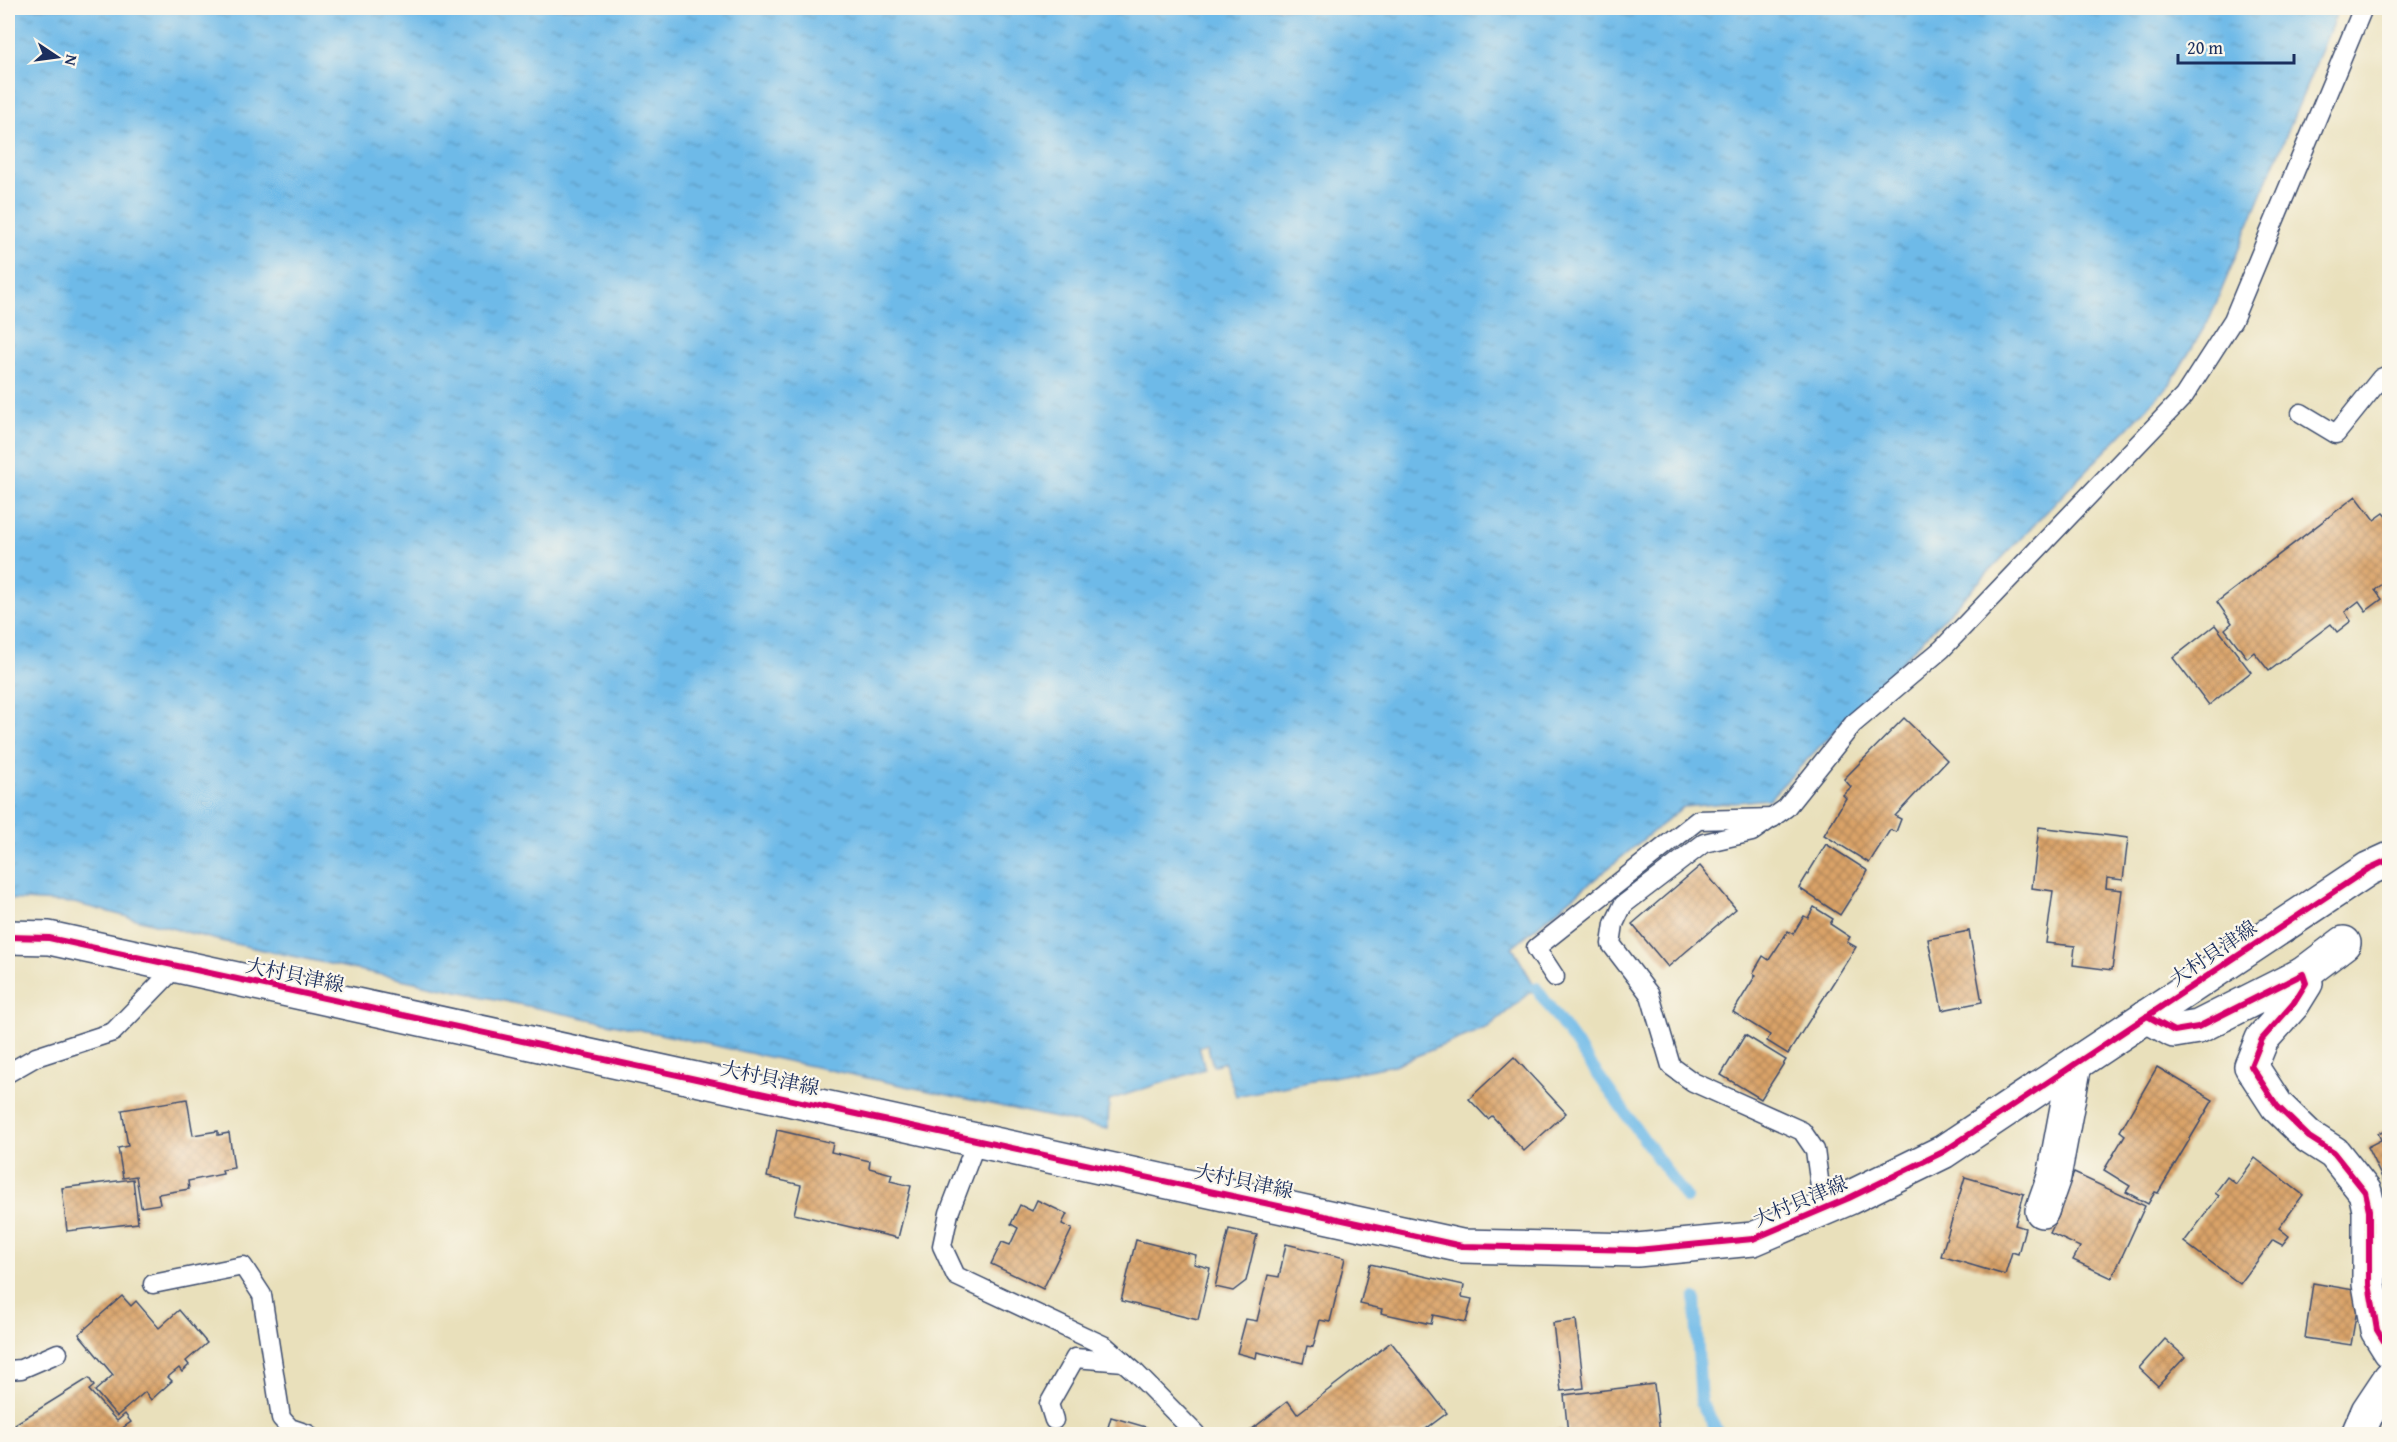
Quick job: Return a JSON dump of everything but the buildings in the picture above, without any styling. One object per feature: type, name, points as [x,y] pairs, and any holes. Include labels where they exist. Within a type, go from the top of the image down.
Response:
[{"type":"main road","name":"大村貝津線","points":[[8,937],[49,938],[1462,1246],[1637,1250],[1754,1239],[1943,1152],[2368,869],[2390,859]]},
{"type":"main road","points":[[2147,1016],[2174,1030],[2198,1027],[2303,974],[2344,944]]},
{"type":"main road","points":[[2303,974],[2306,983],[2294,1004],[2262,1039],[2251,1066],[2277,1106],[2309,1137],[2334,1153],[2365,1192],[2369,1210],[2369,1284],[2377,1330],[2390,1351]]},
{"type":"main road","points":[[2042,1211],[2054,1177],[2075,1064]]},
{"type":"main road","points":[[2358,1434],[2368,1411],[2390,1378]]},
{"type":"lane","points":[[1823,1209],[1815,1150],[1802,1131],[1693,1082],[1671,1066],[1650,995],[1611,944],[1614,924],[1623,905],[1704,843],[1752,832],[1786,808],[1852,724],[1942,650],[2184,396],[2234,320],[2363,8]]},
{"type":"lane","points":[[2301,413],[2336,434],[2381,378],[2390,374]]},
{"type":"lane","points":[[1555,977],[1536,948],[1698,820],[1773,818]]},
{"type":"lane","points":[[8,1073],[36,1057],[113,1032],[177,966]]},
{"type":"lane","points":[[977,1140],[949,1213],[942,1246],[956,1276],[1105,1346],[1196,1434]]},
{"type":"lane","points":[[153,1284],[243,1266],[262,1295],[281,1418],[290,1428],[308,1434]]},
{"type":"lane","points":[[8,1370],[21,1369],[58,1353]]},
{"type":"lane","points":[[1054,1420],[1049,1404],[1076,1358],[1124,1362]]},
{"type":"water","points":[[8,8],[2339,8],[2210,318],[2170,384],[1769,799],[1683,807],[1512,947],[1536,988],[1488,1027],[1394,1065],[1236,1096],[1224,1062],[1213,1066],[1207,1044],[1199,1047],[1205,1069],[1109,1100],[1108,1129],[221,941],[74,903],[8,899]]},
{"type":"waterway","points":[[1536,988],[1686,1198]]},
{"type":"waterway","points":[[1695,1299],[1701,1403],[1719,1434]]},
{"type":"cycle path","points":[[8,937],[49,938],[1462,1246],[1637,1250],[1753,1239],[1849,1198],[1943,1152],[2368,869],[2390,859]]},
{"type":"cycle path","points":[[2147,1016],[2174,1031],[2198,1027],[2303,974],[2306,983],[2293,1004],[2262,1039],[2251,1066],[2277,1106],[2309,1137],[2334,1153],[2365,1192],[2369,1210],[2369,1284],[2377,1330],[2390,1351]]}]
